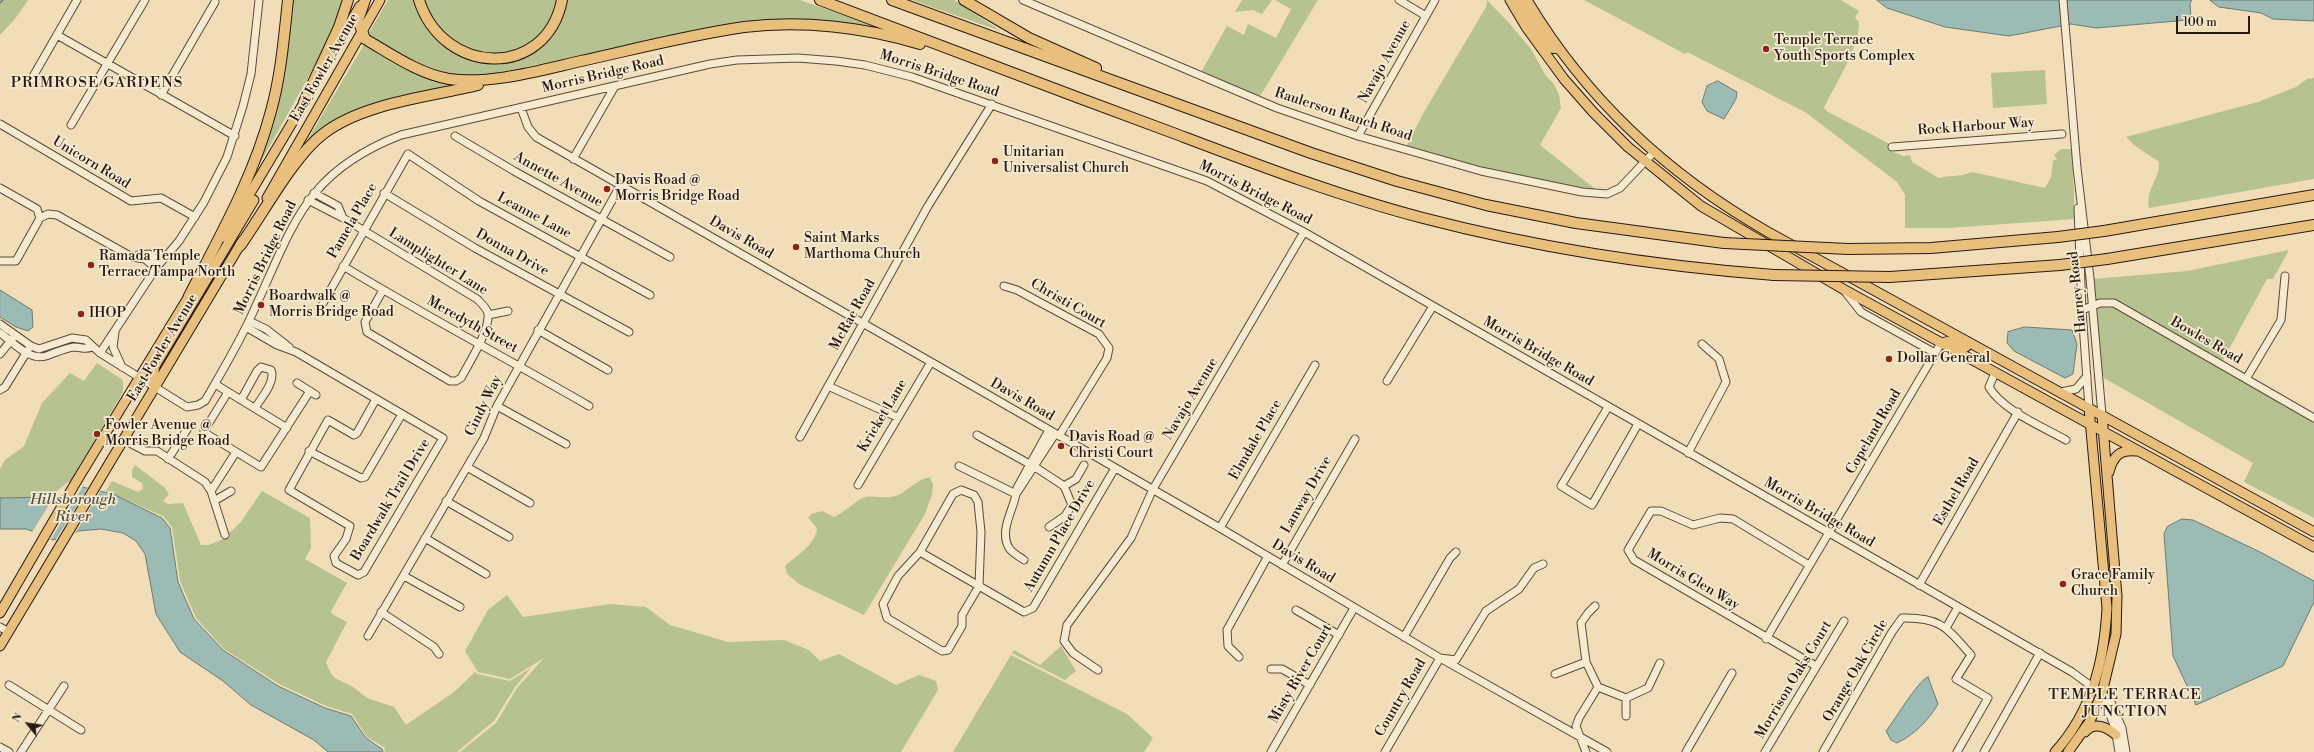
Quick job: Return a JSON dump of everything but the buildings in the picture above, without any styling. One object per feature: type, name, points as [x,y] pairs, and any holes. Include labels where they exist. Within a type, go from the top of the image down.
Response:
[{"type":"highway","points":[[189,296],[247,180],[266,128],[279,78],[288,0]]},
{"type":"highway","points":[[304,102],[341,22],[348,0]]},
{"type":"highway","points":[[364,0],[358,20],[361,33],[365,39],[411,65],[443,78],[468,81],[515,75]]},
{"type":"highway","points":[[420,0],[430,24],[445,41],[464,53],[490,59],[513,56],[537,42],[553,24],[562,0]]},
{"type":"highway","points":[[820,0],[1298,180],[1424,218],[1524,242],[1589,254],[1667,265],[1774,274],[1890,277],[2060,265],[2107,259],[2314,225]]},
{"type":"highway","points":[[892,0],[1311,153],[1441,194],[1576,223],[1724,243],[1848,249],[1931,248],[2058,237],[2104,231],[2314,195]]},
{"type":"highway","points":[[964,0],[1029,38],[1175,103]]},
{"type":"highway","points":[[240,246],[308,150],[323,134],[346,119],[377,108],[515,75],[711,33],[745,27],[793,25],[835,27],[886,35],[1012,73]]},
{"type":"main road","name":"East Fowler Avenue","points":[[0,613],[76,482],[141,379],[364,0]]},
{"type":"main road","name":"East Fowler Avenue","points":[[0,646],[240,246],[380,0]]},
{"type":"main road","points":[[1510,0],[1526,27],[1564,79],[1593,112],[1644,161],[1712,212],[1843,289],[2314,547]]},
{"type":"main road","points":[[1517,0],[1550,48],[1558,49]]},
{"type":"main road","points":[[1527,0],[1558,49],[1598,98],[1653,153],[1697,187],[1752,223],[2314,532]]},
{"type":"main road","points":[[155,388],[152,380],[152,373],[267,177],[277,158],[280,143]]},
{"type":"main road","points":[[1941,343],[1955,341],[1999,364],[2032,377]]},
{"type":"main road","points":[[2055,752],[2077,722],[2094,688],[2104,649],[2107,608],[2089,408]]},
{"type":"main road","points":[[2069,752],[2090,720],[2102,694],[2116,634],[2117,596],[2102,415]]},
{"type":"main road","points":[[2107,477],[2111,463],[2117,455],[2128,450],[2138,451]]},
{"type":"main road","points":[[2069,752],[2091,727],[2103,726],[2116,735]]},
{"type":"street","points":[[30,80],[77,0]]},
{"type":"street","points":[[71,125],[145,0]]},
{"type":"street","points":[[100,354],[158,265],[179,241],[195,217],[217,178],[235,136],[251,74],[259,0]]},
{"type":"street","name":"Raulerson Ranch Road","points":[[1023,0],[1240,94],[1358,136],[1481,171],[1606,194],[1620,188],[1653,153]]},
{"type":"street","points":[[1399,0],[1426,16]]},
{"type":"street","name":"Navajo Avenue","points":[[1358,136],[1435,0]]},
{"type":"street","name":"Harney Road","points":[[2063,0],[2076,168],[2082,310],[2089,408]]},
{"type":"street","points":[[161,94],[215,2]]},
{"type":"street","points":[[56,35],[235,136]]},
{"type":"street","name":"Morris Bridge Road","points":[[31,346],[39,348],[72,338],[89,341],[92,347],[100,354],[155,388],[187,406],[192,407],[204,401],[215,384],[248,324],[294,223],[308,200],[341,167],[380,143],[401,135],[710,64],[769,58],[798,58],[865,65],[886,70],[992,104],[1207,181],[1304,232],[1829,534],[2040,653],[2094,688]]},
{"type":"street","points":[[573,159],[615,86]]},
{"type":"street","name":"McRae Road","points":[[800,437],[928,206],[992,104]]},
{"type":"street","name":"Davis Road","points":[[521,108],[528,127],[536,137],[573,159],[864,323],[1153,489],[1440,658],[1607,752]]},
{"type":"street","name":"Unicorn Road","points":[[0,124],[131,201],[161,198],[195,217]]},
{"type":"street","name":"Rock Harbour Way","points":[[1892,147],[2062,134]]},
{"type":"street","name":"Annette Avenue","points":[[455,136],[514,172],[602,218],[670,257]]},
{"type":"street","name":"Pamela Place","points":[[323,303],[384,193],[408,154]]},
{"type":"street","name":"Leanne Lane","points":[[408,154],[479,201],[580,255],[650,295]]},
{"type":"street","name":"Harney Road","points":[[2076,168],[2093,305],[2102,415]]},
{"type":"street","name":"Cindy Way","points":[[368,636],[484,438],[496,406],[520,366],[538,330],[620,186]]},
{"type":"street","points":[[0,188],[37,209],[40,218]]},
{"type":"street","name":"Lamplighter Lane","points":[[314,193],[338,206],[343,218]]},
{"type":"street","name":"Donna Drive","points":[[384,193],[475,248],[629,332]]},
{"type":"street","name":"Lamplighter Lane","points":[[308,200],[363,230],[477,299],[486,307],[488,315],[478,345],[461,378],[456,381],[450,381],[367,332],[365,322],[383,290]]},
{"type":"street","points":[[0,261],[16,261],[40,218],[48,214],[57,215],[132,257],[145,259],[158,265]]},
{"type":"street","name":"Navajo Avenue","points":[[1098,670],[1073,653],[1064,641],[1067,624],[1131,538],[1153,489],[1304,232]]},
{"type":"street","name":"Meredyth Street","points":[[343,266],[478,345],[520,366],[590,406]]},
{"type":"street","points":[[2246,379],[2281,320],[2285,276]]},
{"type":"street","name":"Christi Court","points":[[1004,286],[1017,290],[1099,334],[1109,348],[1107,358],[1054,433],[1032,466],[1016,494],[1008,521],[1006,536],[1009,549],[1024,560]]},
{"type":"street","points":[[1843,289],[1861,312],[1935,353]]},
{"type":"street","name":"Bowles Road","points":[[2082,310],[2093,305],[2114,303],[2314,418]]},
{"type":"street","points":[[1387,381],[1433,306]]},
{"type":"street","points":[[488,315],[508,311]]},
{"type":"street","points":[[0,324],[31,346],[4,387],[0,390]]},
{"type":"street","name":"Boardwalk Trail Drive","points":[[248,324],[277,345],[296,352],[443,438],[364,572],[358,575],[336,563],[334,556],[346,539],[350,526],[289,490],[309,451],[328,420],[354,435],[357,433],[376,399]]},
{"type":"street","points":[[116,328],[113,347],[122,367]]},
{"type":"street","points":[[538,330],[608,370]]},
{"type":"street","points":[[0,333],[35,357],[44,357],[74,347],[87,350],[92,347]]},
{"type":"street","points":[[0,354],[15,334]]},
{"type":"street","name":"Copeland Road","points":[[1766,639],[1941,343]]},
{"type":"street","points":[[1688,453],[1726,382],[1719,359],[1702,344]]},
{"type":"street","name":"Kricket Lane","points":[[858,485],[931,362]]},
{"type":"street","name":"Elmdale Place","points":[[1220,528],[1315,365]]},
{"type":"street","points":[[241,400],[257,371],[262,367],[271,370],[273,375],[272,380],[254,408]]},
{"type":"street","points":[[1996,373],[1989,387],[1995,397],[2066,440]]},
{"type":"street","points":[[2061,392],[2076,389],[2087,376]]},
{"type":"street","points":[[228,392],[204,431],[261,467],[313,393],[297,383]]},
{"type":"street","points":[[215,384],[287,428]]},
{"type":"street","points":[[828,386],[897,417]]},
{"type":"street","points":[[496,406],[566,444]]},
{"type":"street","points":[[1608,407],[1561,486],[1592,505],[1638,424]]},
{"type":"street","name":"Esthel Road","points":[[1919,585],[2018,412]]},
{"type":"street","points":[[309,451],[360,478],[365,477],[402,414]]},
{"type":"street","points":[[168,459],[188,428]]},
{"type":"street","points":[[977,435],[1064,486],[1072,505],[1066,516],[1050,527]]},
{"type":"street","name":"Lanway Drive","points":[[1282,565],[1355,439]]},
{"type":"street","points":[[124,440],[145,451],[157,451],[205,482],[211,490],[225,535]]},
{"type":"street","points":[[211,490],[236,452]]},
{"type":"street","points":[[1064,486],[1076,479],[1084,465]]},
{"type":"street","points":[[959,466],[1016,494]]},
{"type":"street","points":[[467,467],[530,502]]},
{"type":"street","name":"Autumn Place Drive","points":[[920,552],[1024,612],[1033,608],[1115,468]]},
{"type":"street","points":[[214,501],[231,490]]},
{"type":"street","points":[[961,490],[974,495],[978,502],[981,532],[979,586],[962,615],[962,626],[948,650],[942,651],[887,618],[883,604],[898,576],[920,552],[953,494],[961,490]]},
{"type":"street","points":[[446,501],[509,536]]},
{"type":"street","name":"Morris Glen Way","points":[[1810,565],[1733,519],[1720,518],[1693,525],[1661,511],[1651,511],[1628,550],[1634,560],[1766,639],[1816,666]]},
{"type":"street","points":[[425,538],[486,574]]},
{"type":"street","points":[[1404,637],[1450,558],[1456,552]]},
{"type":"street","points":[[1239,657],[1228,646],[1227,630],[1268,556]]},
{"type":"street","points":[[1440,658],[1456,660],[1486,611],[1519,589],[1534,568],[1543,564]]},
{"type":"street","points":[[404,576],[460,608]]},
{"type":"street","points":[[1596,606],[1588,613],[1581,623],[1586,662],[1598,687],[1626,698],[1648,688],[1660,663]]},
{"type":"street","points":[[1946,628],[1958,607]]},
{"type":"street","name":"Misty River Court","points":[[1271,752],[1354,608]]},
{"type":"street","points":[[1296,610],[1339,635]]},
{"type":"street","points":[[381,612],[434,647],[439,654]]},
{"type":"street","name":"Orange Oak Circle","points":[[1823,752],[1892,632],[1902,618],[1930,619],[1946,628],[1971,655],[1956,679],[1988,698],[1957,752]]},
{"type":"street","name":"Morrison Oaks Court","points":[[1765,752],[1844,620]]},
{"type":"street","points":[[0,627],[8,632]]},
{"type":"street","points":[[1984,752],[2040,653]]},
{"type":"street","name":"Country Road","points":[[1385,752],[1440,658]]},
{"type":"street","points":[[1555,674],[1586,662]]},
{"type":"street","points":[[1271,669],[1282,669],[1310,685]]},
{"type":"street","points":[[1686,752],[1732,673]]},
{"type":"street","points":[[9,685],[81,730]]},
{"type":"street","points":[[21,752],[64,686]]},
{"type":"street","points":[[1586,752],[1582,737],[1576,726],[1579,718],[1598,687]]},
{"type":"street","points":[[2094,688],[2110,700],[2116,711],[2126,752]]},
{"type":"street","points":[[2102,694],[2116,735],[2119,752]]},
{"type":"street","points":[[1626,698],[1626,716]]},
{"type":"street","points":[[0,747],[9,752]]},
{"type":"green space","points":[[0,0],[28,0],[15,19],[0,35]]},
{"type":"green space","points":[[291,0],[345,0],[332,35],[259,165],[257,164]]},
{"type":"green space","points":[[388,0],[416,0],[422,16],[475,59],[536,46],[564,0],[800,0],[882,29],[713,28],[472,78],[437,75],[367,36]]},
{"type":"green space","points":[[422,0],[559,0],[554,16],[535,41],[515,52],[483,56],[444,38]]},
{"type":"green space","points":[[912,0],[954,0],[1001,31],[923,4]]},
{"type":"green space","points":[[1242,0],[1272,0],[1262,14],[1253,10],[1235,12]]},
{"type":"green space","points":[[1275,0],[1318,0],[1259,98],[1200,74],[1227,26],[1244,35],[1248,24],[1276,38],[1291,9]]},
{"type":"green space","points":[[1487,0],[1531,49],[1546,76],[1554,84],[1559,95],[1561,108],[1540,145],[1599,192],[1481,168],[1406,147],[1424,112],[1486,7]]},
{"type":"green space","points":[[1584,0],[1841,0],[1859,11],[1855,18],[1859,22],[1858,32],[1856,43],[1824,108],[1828,112],[1888,143],[1890,151],[1904,156],[1910,155],[1912,162],[1939,178],[1964,175],[1972,172],[2045,188],[2051,177],[2053,161],[2057,159],[2054,155],[2061,149],[2072,149],[2075,219],[1949,228],[1905,228],[1905,195],[1897,182],[1805,112],[1687,52],[1685,54]]},
{"type":"green space","points":[[365,43],[463,86],[364,109],[302,149]]},
{"type":"green space","points":[[2045,70],[2047,104],[1993,108],[1991,73]]},
{"type":"green space","points":[[2314,78],[2314,179],[2149,208],[2149,196],[2159,168],[2159,162],[2134,145],[2126,137],[2258,102],[2296,87],[2307,79]]},
{"type":"green space","points":[[2289,250],[2273,279],[2267,279],[2222,362],[2115,301],[2095,302],[2093,279],[2187,271]]},
{"type":"green space","points":[[2113,306],[2314,421],[2314,518],[2244,482],[2253,463],[2104,378],[2101,365],[2096,307]]},
{"type":"green space","points":[[97,363],[123,380],[123,392],[69,484],[52,497],[0,498],[0,469],[5,460],[24,446],[42,403],[70,373],[84,381]]},
{"type":"green space","points":[[135,465],[164,487],[169,494],[163,501],[168,504],[183,503],[201,545],[209,545],[228,537],[227,535],[240,523],[262,491],[310,518],[311,548],[305,559],[347,583],[331,611],[332,614],[347,622],[326,662],[330,672],[335,678],[353,687],[367,698],[394,707],[406,725],[454,692],[475,672],[477,674],[510,681],[531,668],[515,687],[494,721],[457,752],[385,752],[384,747],[367,737],[352,714],[326,706],[279,684],[224,649],[196,618],[180,581],[172,527],[163,516],[106,491],[112,481],[138,492],[143,489],[142,483],[132,477],[132,470]]},
{"type":"green space","points":[[930,477],[933,485],[932,494],[925,514],[864,615],[799,584],[787,574],[785,566],[809,545],[816,534],[817,528],[808,518],[811,514],[822,511],[834,517],[862,498],[894,496],[902,493],[920,480]]},
{"type":"green space","points":[[507,595],[523,617],[610,604],[646,607],[670,625],[728,642],[784,640],[809,650],[820,661],[839,654],[896,685],[919,675],[936,681],[938,690],[901,752],[460,752],[496,723],[517,688],[544,658],[510,679],[478,672],[465,651],[488,610]]},
{"type":"green space","points":[[1061,646],[1076,671],[1065,680],[1012,653],[1014,650],[1040,665]]},
{"type":"green space","points":[[1011,655],[1127,714],[1153,738],[1144,752],[953,752]]},
{"type":"water","points":[[1877,0],[2192,0],[2190,3],[2191,17],[2188,20],[2096,28],[2071,24],[2009,36],[1945,27],[1887,8]]},
{"type":"water","points":[[2210,0],[2314,0],[2314,21],[2273,19],[2261,13],[2219,7]]},
{"type":"water","points":[[1718,81],[1737,92],[1736,99],[1724,119],[1707,111],[1702,102],[1707,86]]},
{"type":"water","points":[[0,290],[32,310],[33,327],[28,331],[16,327],[0,317]]},
{"type":"water","points":[[2025,327],[2072,330],[2077,344],[2073,374],[2065,378],[2014,351],[2007,343],[2008,332]]},
{"type":"water","name":"Hillsborough River","points":[[69,484],[113,494],[162,518],[170,528],[178,582],[194,619],[223,650],[278,686],[325,708],[351,716],[366,738],[382,749],[383,752],[328,752],[314,740],[251,705],[223,681],[180,652],[156,614],[145,554],[136,541],[123,533],[101,529],[78,531],[65,540],[36,539],[32,531],[26,529],[0,529],[0,498],[52,497]]},
{"type":"water","points":[[2182,519],[2193,520],[2260,552],[2314,581],[2314,602],[2283,666],[2196,705],[2173,656],[2164,534],[2167,527]]},
{"type":"water","points":[[1928,677],[1938,704],[1926,721],[1909,736],[1897,743],[1891,740],[1886,731],[1913,692],[1924,679]]},
{"type":"pier","points":[[68,482],[83,486],[50,541],[34,541],[31,534],[58,490]]},
{"type":"pier","points":[[88,487],[101,490],[73,537],[66,541],[55,541]]},
{"type":"waterway","points":[[0,3],[3,0]]},
{"type":"place","name":"Temple Terrace Youth Sports Complex","points":[[1766,49]]},
{"type":"place","name":"Unitarian Universalist Church","points":[[995,161]]},
{"type":"place","name":"Davis Road @ Morris Bridge Road","points":[[607,189]]},
{"type":"place","name":"Saint Marks Marthoma Church","points":[[796,247]]},
{"type":"place","name":"Ramada Temple Terrace/Tampa North","points":[[91,265]]},
{"type":"place","name":"Boardwalk @ Morris Bridge Road","points":[[261,305]]},
{"type":"place","name":"IHOP","points":[[81,314]]},
{"type":"place","name":"Dollar General","points":[[1889,359]]},
{"type":"place","name":"Fowler Avenue @ Morris Bridge Road","points":[[97,434]]},
{"type":"place","name":"Davis Road @ Christi Court","points":[[1061,446]]},
{"type":"place","name":"Grace Family Church","points":[[2063,584]]},
{"type":"district","name":"PRIMROSE GARDENS","points":[[97,83]]},
{"type":"district","name":"TEMPLE TERRACE JUNCTION","points":[[2125,704]]}]
